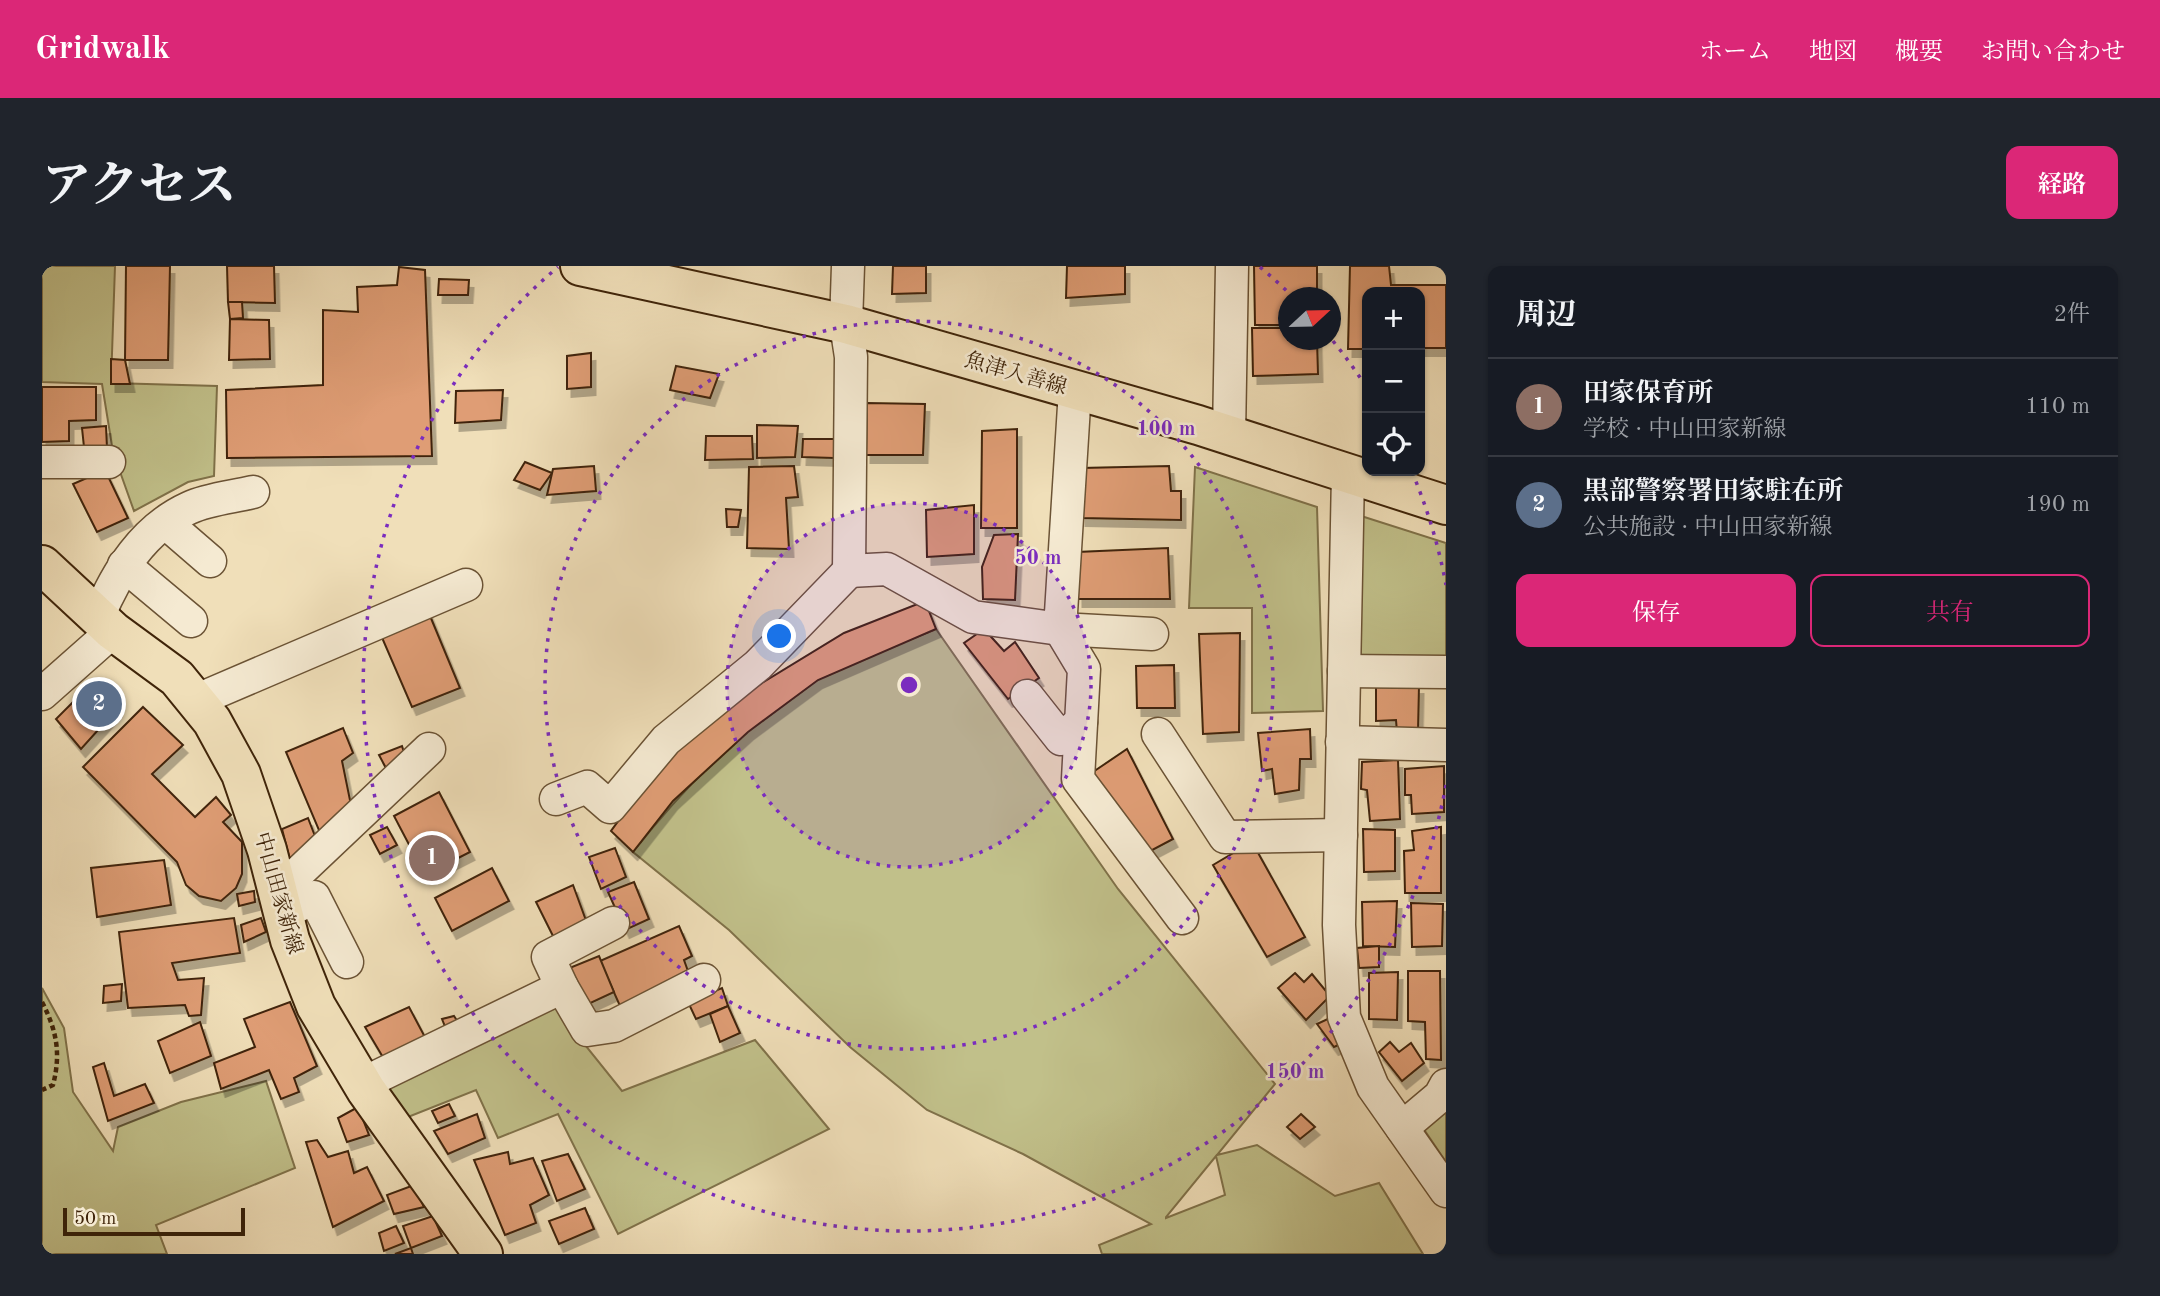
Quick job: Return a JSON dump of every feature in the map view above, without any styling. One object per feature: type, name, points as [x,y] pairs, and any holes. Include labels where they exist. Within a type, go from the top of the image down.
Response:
[{"type":"main road","name":"魚津入善線","points":[[580,266],[626,271],[846,324],[1229,435],[1446,505]]},
{"type":"main road","name":"中山田家新線","points":[[42,565],[105,624],[177,678],[212,720],[241,774],[290,940],[316,1006],[362,1084],[483,1254]]},
{"type":"street","points":[[848,266],[846,324],[851,357],[849,571]]},
{"type":"street","points":[[1229,435],[1233,266]]},
{"type":"street","points":[[1075,390],[1060,629],[1084,669],[1078,779],[1182,918]]},
{"type":"street","points":[[42,462],[109,462]]},
{"type":"street","points":[[1348,474],[1339,925],[1344,1017],[1373,1087],[1446,1191]]},
{"type":"street","points":[[42,694],[105,624],[111,584],[141,541],[190,508],[253,492]]},
{"type":"street","points":[[166,523],[210,561]]},
{"type":"street","points":[[124,565],[191,621]]},
{"type":"street","points":[[556,799],[587,787],[610,807],[666,740],[758,665],[849,571],[887,569],[974,617],[1060,629],[1152,634]]},
{"type":"street","points":[[195,701],[466,585]]},
{"type":"street","points":[[1344,671],[1446,672]]},
{"type":"street","points":[[1027,696],[1060,739],[1081,722]]},
{"type":"street","points":[[1158,734],[1225,837],[1340,835]]},
{"type":"street","points":[[1342,742],[1446,745]]},
{"type":"street","points":[[281,903],[429,749]]},
{"type":"street","points":[[281,903],[314,897],[347,962]]},
{"type":"street","points":[[613,923],[548,957],[587,1030],[614,1026],[704,980]]},
{"type":"street","points":[[362,1084],[562,987]]},
{"type":"street","points":[[1402,1128],[1440,1096],[1446,1085]]},
{"type":"path","points":[[42,1002],[54,1025],[59,1061],[53,1085],[42,1090]]},
{"type":"shaded area","points":[[42,266],[115,266],[111,383],[217,386],[214,476],[188,482],[134,511],[113,452],[102,384],[42,382]]},
{"type":"shaded area","points":[[1195,467],[1317,507],[1323,711],[1252,713],[1252,608],[1189,608]]},
{"type":"shaded area","points":[[1358,515],[1446,543],[1446,664],[1357,662]]},
{"type":"shaded area","points":[[936,629],[1118,889],[1275,1084],[1217,1155],[1257,1145],[1335,1196],[1379,1183],[1423,1254],[1102,1254],[1099,1245],[1151,1224],[1023,1154],[927,1110],[850,1047],[729,930],[633,852],[673,804],[717,758],[765,716],[830,672]],"holes":[[[1216,1156],[1225,1195],[1166,1218]]]},
{"type":"shaded area","points":[[42,988],[64,1028],[73,1092],[113,1151],[118,1127],[181,1102],[266,1081],[295,1168],[156,1225],[167,1254],[42,1254]]},
{"type":"shaded area","points":[[557,1002],[577,1035],[622,1091],[755,1040],[829,1129],[618,1234],[558,1114],[498,1138],[476,1090],[408,1117],[385,1084]]},
{"type":"shaded area","points":[[1446,1105],[1446,1162],[1421,1125]]},
{"type":"building","points":[[126,266],[170,266],[168,360],[125,360]]},
{"type":"building","points":[[227,266],[274,266],[275,303],[228,302]]},
{"type":"building","points":[[893,266],[926,266],[926,293],[892,294]]},
{"type":"building","points":[[1067,266],[1125,266],[1125,294],[1066,298]]},
{"type":"building","points":[[1254,266],[1317,266],[1317,287],[1278,287],[1278,325],[1255,325]]},
{"type":"building","points":[[1350,266],[1389,266],[1391,285],[1446,285],[1446,348],[1425,348],[1425,287],[1362,287],[1362,349],[1348,349]]},
{"type":"building","points":[[399,267],[425,270],[432,456],[227,458],[226,390],[323,385],[323,310],[358,312],[357,287],[397,285]]},
{"type":"building","points":[[439,279],[469,280],[468,295],[438,295]]},
{"type":"building","points":[[228,302],[242,302],[243,318],[230,319]]},
{"type":"building","points":[[230,319],[269,320],[270,359],[229,360]]},
{"type":"building","points":[[1252,328],[1278,328],[1278,350],[1317,350],[1318,374],[1253,376]]},
{"type":"building","points":[[591,353],[591,387],[567,389],[567,356]]},
{"type":"building","points":[[111,359],[125,360],[130,384],[111,384]]},
{"type":"building","points":[[676,366],[719,374],[710,398],[670,390]]},
{"type":"building","points":[[42,387],[96,387],[96,420],[69,421],[69,441],[42,442]]},
{"type":"building","points":[[503,390],[501,420],[455,423],[456,391]]},
{"type":"building","points":[[867,403],[925,404],[923,455],[866,455]]},
{"type":"building","points":[[757,425],[798,426],[795,457],[757,458]]},
{"type":"building","points":[[106,426],[107,448],[84,447],[82,428]]},
{"type":"building","points":[[1017,429],[1017,528],[981,528],[982,431]]},
{"type":"building","points":[[706,436],[752,436],[753,459],[705,460]]},
{"type":"building","points":[[803,439],[834,439],[834,458],[802,457]]},
{"type":"building","points":[[525,462],[552,473],[540,490],[514,480]]},
{"type":"building","points":[[594,466],[596,491],[547,495],[553,469]]},
{"type":"building","points":[[794,466],[798,497],[786,498],[789,549],[747,548],[749,467]]},
{"type":"building","points":[[1169,466],[1171,491],[1181,491],[1181,520],[1081,518],[1081,468]]},
{"type":"building","points":[[105,470],[128,518],[97,532],[73,484]]},
{"type":"building","points":[[974,505],[974,554],[927,557],[926,510]]},
{"type":"building","points":[[726,509],[741,510],[738,527],[727,527]]},
{"type":"building","points":[[1018,534],[1015,600],[983,599],[982,567],[994,535]]},
{"type":"building","points":[[1168,548],[1170,599],[1078,599],[1077,552]]},
{"type":"building","points":[[925,601],[936,629],[818,680],[748,732],[673,801],[633,852],[611,831],[663,760],[739,697],[844,633]]},
{"type":"building","points":[[428,611],[460,688],[412,707],[380,633]]},
{"type":"building","points":[[984,629],[1004,651],[1015,642],[1039,678],[1008,699],[964,643]]},
{"type":"building","points":[[1240,633],[1239,732],[1203,734],[1199,634]]},
{"type":"building","points":[[1174,665],[1175,708],[1137,708],[1136,666]]},
{"type":"building","points":[[1419,686],[1418,731],[1397,732],[1396,720],[1376,721],[1376,687]]},
{"type":"building","points":[[97,691],[117,709],[81,749],[56,719],[77,698],[84,703]]},
{"type":"building","points":[[143,707],[183,745],[152,774],[195,817],[216,797],[231,815],[223,822],[242,842],[242,874],[236,888],[221,901],[199,896],[186,885],[177,862],[83,767]]},
{"type":"building","points":[[343,728],[353,753],[342,761],[352,810],[321,835],[286,752]]},
{"type":"building","points":[[1310,729],[1311,759],[1300,759],[1299,790],[1275,794],[1272,769],[1262,771],[1258,733]]},
{"type":"building","points":[[402,746],[406,759],[387,770],[379,755]]},
{"type":"building","points":[[1127,749],[1173,839],[1141,856],[1090,774]]},
{"type":"building","points":[[1398,760],[1400,819],[1370,821],[1367,790],[1361,789],[1362,762]]},
{"type":"building","points":[[1444,766],[1444,812],[1412,814],[1411,795],[1405,795],[1405,769]]},
{"type":"building","points":[[439,792],[470,852],[425,875],[394,816]]},
{"type":"building","points":[[308,818],[318,844],[290,860],[282,829]]},
{"type":"building","points":[[387,827],[397,845],[380,854],[370,835]]},
{"type":"building","points":[[1441,827],[1441,893],[1405,893],[1404,851],[1414,850],[1412,831]]},
{"type":"building","points":[[1363,829],[1395,830],[1395,871],[1364,872]]},
{"type":"building","points":[[1252,842],[1305,937],[1267,957],[1213,865]]},
{"type":"building","points":[[615,848],[626,877],[601,889],[589,857]]},
{"type":"building","points":[[164,860],[171,905],[97,917],[91,868]]},
{"type":"building","points":[[492,868],[509,901],[452,931],[435,898]]},
{"type":"building","points":[[634,882],[649,919],[625,930],[608,892]]},
{"type":"building","points":[[573,885],[588,926],[554,938],[536,902]]},
{"type":"building","points":[[254,891],[255,902],[239,906],[237,894]]},
{"type":"building","points":[[1397,901],[1395,947],[1363,946],[1362,902]]},
{"type":"building","points":[[1411,903],[1443,904],[1442,946],[1412,947]]},
{"type":"building","points":[[234,918],[240,953],[172,963],[178,980],[204,978],[201,1015],[189,1016],[185,1005],[128,1008],[119,932]]},
{"type":"building","points":[[261,918],[266,932],[244,942],[241,925]]},
{"type":"building","points":[[679,926],[692,956],[684,960],[689,974],[620,1006],[600,961]]},
{"type":"building","points":[[1379,946],[1379,967],[1359,968],[1357,948]]},
{"type":"building","points":[[599,956],[614,992],[584,1006],[567,969]]},
{"type":"building","points":[[1408,971],[1440,971],[1441,1060],[1426,1059],[1425,1022],[1408,1021]]},
{"type":"building","points":[[1398,972],[1397,1020],[1369,1019],[1369,973]]},
{"type":"building","points":[[1295,973],[1304,982],[1312,974],[1330,996],[1306,1020],[1278,988]]},
{"type":"building","points":[[122,984],[121,1001],[103,1003],[104,986]]},
{"type":"building","points":[[722,988],[728,1006],[696,1019],[688,1002]]},
{"type":"building","points":[[290,1002],[317,1066],[294,1078],[299,1092],[281,1099],[269,1070],[221,1089],[214,1063],[255,1047],[244,1019]]},
{"type":"building","points":[[728,1006],[740,1033],[720,1042],[710,1014]]},
{"type":"building","points":[[409,1007],[427,1041],[384,1059],[365,1027]]},
{"type":"building","points":[[454,1016],[462,1028],[448,1034],[442,1019]]},
{"type":"building","points":[[1332,1017],[1343,1043],[1334,1047],[1317,1024]]},
{"type":"building","points":[[200,1022],[211,1056],[170,1073],[158,1041]]},
{"type":"building","points":[[1390,1042],[1399,1052],[1411,1043],[1424,1063],[1402,1081],[1379,1052]]},
{"type":"building","points":[[104,1063],[114,1096],[145,1084],[154,1103],[108,1121],[93,1067]]},
{"type":"building","points":[[449,1104],[455,1116],[438,1123],[432,1111]]},
{"type":"building","points":[[358,1107],[369,1135],[347,1142],[338,1118]]},
{"type":"building","points":[[477,1114],[485,1138],[448,1154],[434,1131]]},
{"type":"building","points":[[1301,1114],[1315,1127],[1300,1139],[1287,1127]]},
{"type":"building","points":[[317,1140],[328,1157],[348,1151],[354,1173],[367,1167],[384,1201],[333,1227],[306,1142]]},
{"type":"building","points":[[508,1152],[510,1164],[533,1158],[549,1195],[530,1205],[536,1223],[505,1235],[474,1160]]},
{"type":"building","points":[[568,1154],[585,1189],[557,1201],[542,1161]]},
{"type":"building","points":[[414,1185],[424,1207],[394,1214],[387,1195]]},
{"type":"building","points":[[585,1208],[594,1229],[559,1244],[549,1221]]},
{"type":"building","points":[[433,1216],[442,1236],[411,1248],[403,1226]]},
{"type":"building","points":[[396,1226],[404,1243],[384,1251],[379,1233]]},
{"type":"building","points":[[411,1248],[413,1254],[395,1254]]},
{"type":"place","name":"黒部警察署田家駐在所","points":[[99,704]]},
{"type":"place","name":"田家保育所","points":[[432,858]]}]
